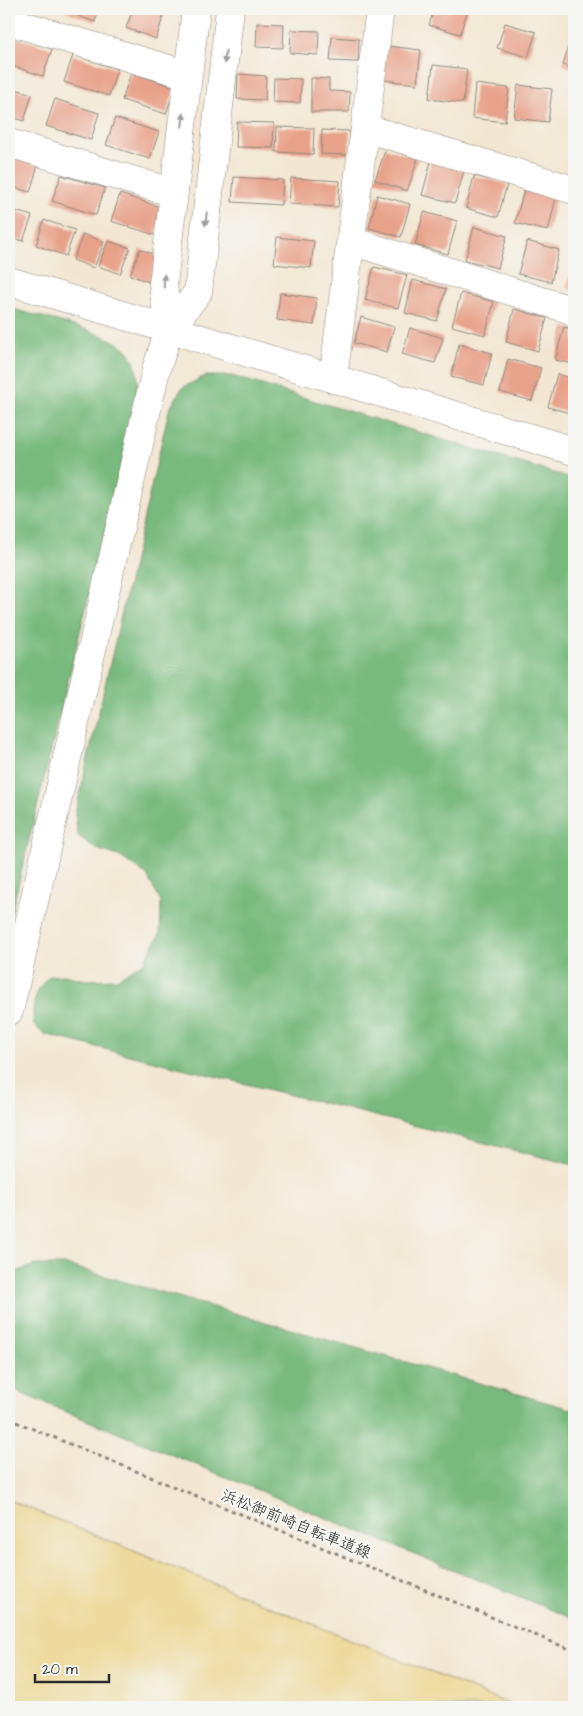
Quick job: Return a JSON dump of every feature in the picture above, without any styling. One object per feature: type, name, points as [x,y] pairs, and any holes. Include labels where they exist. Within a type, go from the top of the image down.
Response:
[{"type":"street","points":[[169,330],[164,284],[196,9]]},
{"type":"street","points":[[9,1011],[156,370],[169,330],[198,292],[230,9]]},
{"type":"street","points":[[333,379],[380,9]]},
{"type":"street","points":[[9,20],[188,75]]},
{"type":"street","points":[[365,128],[574,190]]},
{"type":"street","points":[[9,143],[174,192]]},
{"type":"street","points":[[351,241],[574,311]]},
{"type":"street","points":[[9,281],[574,451]]},
{"type":"path","name":"浜松御前崎自転車道線","points":[[9,1420],[574,1651]]},
{"type":"green space","points":[[9,308],[91,331],[120,344],[128,351],[135,363],[138,382],[136,403],[9,922]]},
{"type":"green space","points":[[205,376],[232,376],[574,479],[574,1165],[44,1034],[34,1025],[33,1011],[35,999],[40,987],[49,976],[64,975],[85,980],[117,979],[144,962],[160,934],[161,902],[146,874],[119,856],[96,849],[78,836],[75,814],[169,410],[182,388]]},
{"type":"green space","points":[[34,1265],[66,1265],[574,1410],[574,1619],[20,1393],[9,1382],[9,1275]]},
{"type":"sand","points":[[9,1500],[516,1707],[9,1707]]},
{"type":"building","points":[[66,9],[99,9],[95,22],[65,11]]},
{"type":"building","points":[[133,9],[159,9],[165,11],[156,39],[126,28]]},
{"type":"building","points":[[434,9],[468,9],[460,34],[429,25]]},
{"type":"building","points":[[257,23],[284,24],[283,48],[256,47]]},
{"type":"building","points":[[505,23],[536,32],[528,57],[497,48]]},
{"type":"building","points":[[291,30],[319,31],[318,55],[290,53]]},
{"type":"building","points":[[9,35],[52,49],[43,76],[9,65]]},
{"type":"building","points":[[332,37],[359,39],[358,62],[330,61]]},
{"type":"building","points":[[570,40],[574,41],[574,69],[563,65]]},
{"type":"building","points":[[387,46],[421,50],[417,84],[383,80]]},
{"type":"building","points":[[73,55],[117,69],[109,96],[64,82]]},
{"type":"building","points":[[433,65],[467,69],[463,103],[429,99]]},
{"type":"building","points":[[131,73],[175,87],[166,114],[122,100]]},
{"type":"building","points":[[238,74],[266,76],[265,100],[237,99]]},
{"type":"building","points":[[274,78],[301,79],[300,103],[273,102]]},
{"type":"building","points":[[311,78],[329,79],[329,91],[350,92],[349,112],[311,112]]},
{"type":"building","points":[[475,84],[509,88],[505,122],[472,118]]},
{"type":"building","points":[[518,85],[552,89],[548,122],[514,118]]},
{"type":"building","points":[[9,87],[32,94],[24,121],[9,116]]},
{"type":"building","points":[[55,99],[99,113],[91,140],[46,126]]},
{"type":"building","points":[[115,118],[159,132],[150,159],[106,145]]},
{"type":"building","points":[[237,122],[274,123],[273,148],[236,147]]},
{"type":"building","points":[[277,127],[314,128],[313,154],[276,152]]},
{"type":"building","points":[[322,130],[350,131],[349,155],[321,154]]},
{"type":"building","points":[[386,148],[418,159],[407,191],[375,180]]},
{"type":"building","points":[[9,156],[38,165],[30,192],[9,186]]},
{"type":"building","points":[[431,162],[464,171],[455,203],[422,195]]},
{"type":"building","points":[[61,175],[105,188],[96,215],[52,201]]},
{"type":"building","points":[[474,176],[507,184],[498,217],[466,208]]},
{"type":"building","points":[[234,177],[283,180],[281,205],[232,202]]},
{"type":"building","points":[[291,178],[340,181],[338,207],[289,204]]},
{"type":"building","points":[[524,190],[556,198],[548,231],[515,223]]},
{"type":"building","points":[[120,194],[164,208],[155,235],[111,221]]},
{"type":"building","points":[[377,195],[410,204],[401,237],[369,228]]},
{"type":"building","points":[[9,209],[32,216],[23,241],[9,237]]},
{"type":"building","points":[[424,212],[457,221],[448,254],[415,245]]},
{"type":"building","points":[[44,220],[75,230],[66,256],[36,245]]},
{"type":"building","points":[[474,227],[507,236],[498,268],[465,260]]},
{"type":"building","points":[[83,234],[104,242],[94,268],[73,260]]},
{"type":"building","points":[[277,237],[314,241],[311,268],[274,264]]},
{"type":"building","points":[[108,241],[130,248],[120,274],[98,266]]},
{"type":"building","points":[[527,241],[559,250],[551,282],[518,274]]},
{"type":"building","points":[[140,249],[161,257],[152,283],[130,275]]},
{"type":"building","points":[[574,260],[574,290],[566,288]]},
{"type":"building","points":[[374,267],[407,275],[398,308],[365,300]]},
{"type":"building","points":[[413,280],[446,289],[437,321],[405,313]]},
{"type":"building","points":[[280,293],[317,298],[314,325],[277,320]]},
{"type":"building","points":[[461,293],[494,302],[485,335],[452,326]]},
{"type":"building","points":[[514,309],[547,318],[538,351],[506,342]]},
{"type":"building","points":[[361,317],[394,327],[387,352],[354,343]]},
{"type":"building","points":[[564,327],[574,329],[574,364],[555,360]]},
{"type":"building","points":[[410,328],[443,338],[435,363],[402,354]]},
{"type":"building","points":[[459,344],[492,353],[484,385],[451,377]]},
{"type":"building","points":[[508,359],[541,368],[532,401],[500,392]]},
{"type":"building","points":[[557,374],[574,379],[574,414],[548,407]]}]
